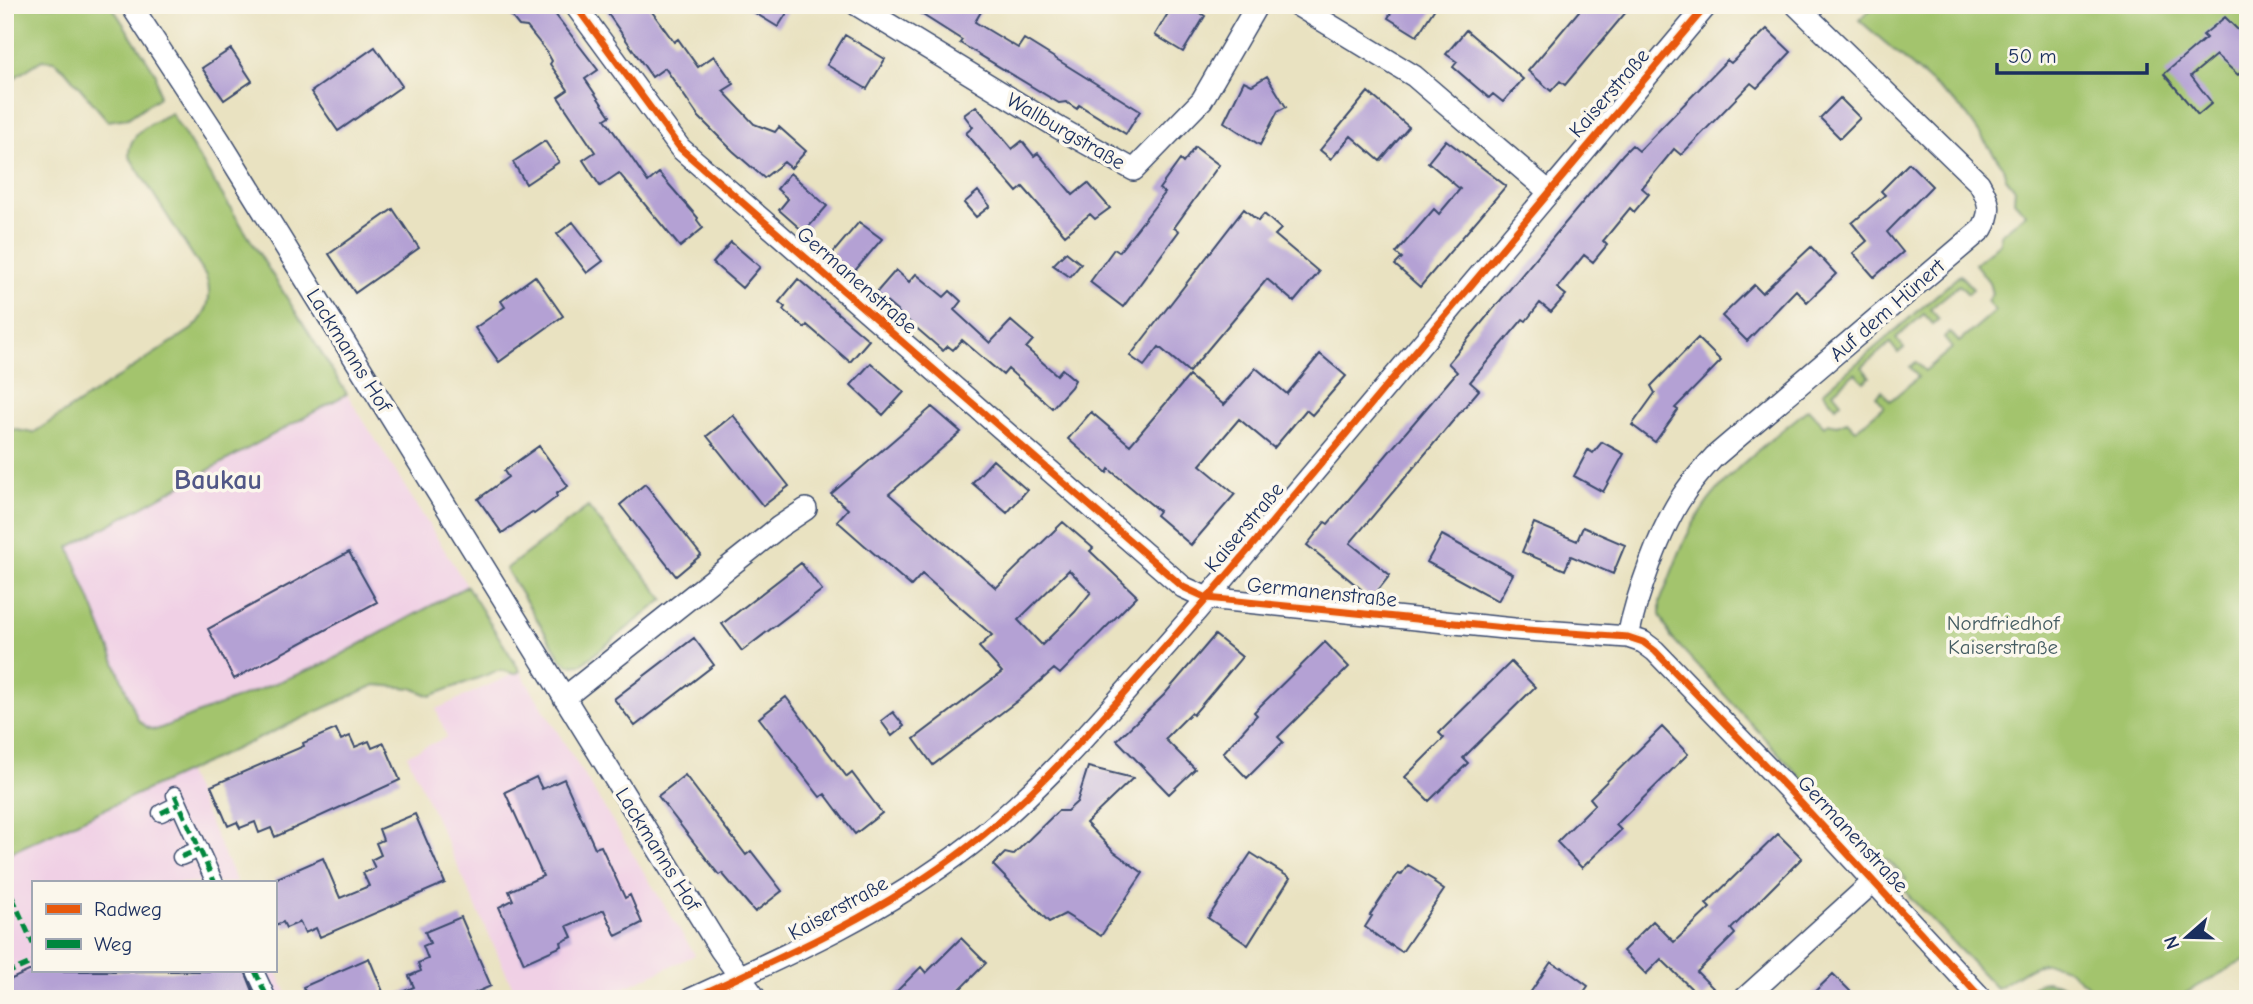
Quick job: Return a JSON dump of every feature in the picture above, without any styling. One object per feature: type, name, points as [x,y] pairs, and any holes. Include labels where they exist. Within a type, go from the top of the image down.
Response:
[{"type":"street","name":"Lackmanns Hof","points":[[131,5],[220,141],[564,698],[739,977],[756,999]]},
{"type":"street","name":"Germanenstraße","points":[[575,5],[680,148],[1183,587],[1207,598],[1514,629],[1628,637],[1643,642],[1655,651],[1787,788],[1982,999]]},
{"type":"street","name":"Wallburgstraße","points":[[858,5],[1059,128],[1134,170],[1202,100],[1257,5]]},
{"type":"street","points":[[1297,5],[1414,76],[1548,191]]},
{"type":"street","name":"Kaiserstraße","points":[[691,999],[784,958],[844,927],[906,890],[973,842],[1059,763],[1207,598],[1707,5]]},
{"type":"street","name":"Auf dem Hünert","points":[[1628,637],[1633,610],[1669,520],[1697,475],[1714,457],[1982,229],[1990,209],[1988,198],[1979,183],[1796,5]]},
{"type":"street","points":[[564,698],[779,527],[806,509]]},
{"type":"street","points":[[161,813],[177,799],[214,881]]},
{"type":"street","points":[[181,857],[200,849]]},
{"type":"street","points":[[1744,999],[1873,882]]},
{"type":"street","points":[[255,972],[268,999]]},
{"type":"shaded area","points":[[347,394],[467,586],[324,664],[156,730],[148,728],[134,713],[69,548]]},
{"type":"shaded area","points":[[520,671],[695,955],[600,999],[518,999],[407,755],[447,737],[436,709]]},
{"type":"shaded area","points":[[186,771],[236,881],[32,881],[32,972],[276,972],[276,969],[289,999],[5,999],[5,854]]},
{"type":"green space","points":[[111,5],[156,74],[159,97],[128,118],[108,121],[65,70],[54,61],[42,60],[17,76],[5,90],[5,6]]},
{"type":"green space","name":"Nordfriedhof Kaiserstraße","points":[[1876,5],[2248,5],[2248,958],[2175,999],[2102,999],[2078,977],[2061,966],[2051,964],[2030,968],[1996,988],[1909,896],[1901,884],[1906,879],[1886,858],[1880,863],[1671,637],[1660,615],[1660,602],[1694,523],[1711,498],[1750,457],[1808,409],[1824,426],[1847,421],[1856,430],[1884,406],[1876,396],[1882,391],[1890,401],[1918,377],[1910,367],[1916,362],[1925,371],[1952,348],[1944,338],[1950,332],[1959,342],[1995,311],[1987,301],[1992,294],[1989,282],[1975,264],[2000,243],[2000,235],[2026,214],[2014,201],[2015,189],[2006,178],[2003,167],[1963,110],[1859,20]]},
{"type":"green space","points":[[171,113],[347,394],[69,547],[138,720],[148,728],[156,730],[324,664],[467,586],[520,671],[515,674],[497,671],[430,696],[412,688],[375,685],[5,855],[5,428],[33,433],[192,329],[202,318],[209,298],[206,276],[129,156],[137,134]]},
{"type":"green space","points":[[1960,275],[1973,289],[1968,294],[1959,285],[1930,309],[1939,319],[1933,324],[1924,314],[1896,338],[1904,348],[1898,353],[1890,343],[1862,367],[1870,377],[1864,382],[1855,373],[1833,392],[1841,402],[1836,407],[1823,392]]},
{"type":"green space","points":[[588,507],[664,599],[582,664],[569,665],[562,660],[506,569]]},
{"type":"green space","points":[[2046,981],[2062,985],[2078,999],[2016,999]]},
{"type":"green space","points":[[1307,991],[1353,995],[1352,999],[1265,999]]},
{"type":"building","points":[[502,5],[548,5],[598,70],[585,79],[610,116],[605,119],[648,182],[659,173],[698,218],[703,228],[680,247],[619,173],[600,186],[583,160],[595,152],[558,97],[568,90],[550,64],[552,61],[547,52],[527,27],[519,26]]},
{"type":"building","points":[[614,5],[647,5],[674,42],[678,39],[698,67],[714,56],[734,84],[723,91],[754,124],[775,132],[779,127],[806,151],[791,168],[784,162],[764,178],[699,117],[665,68],[652,77],[606,11]]},
{"type":"building","points":[[742,5],[792,5],[778,27]]},
{"type":"building","points":[[907,5],[985,5],[975,22],[1018,48],[1024,39],[1140,111],[1126,134],[1079,105],[1077,109],[1066,102],[1059,103],[960,43],[962,40]]},
{"type":"building","points":[[1173,5],[1188,5],[1205,16],[1183,52],[1155,35]]},
{"type":"building","points":[[1396,5],[1437,5],[1417,36],[1388,18]]},
{"type":"building","points":[[1584,5],[1632,5],[1565,85],[1560,81],[1551,91],[1528,71]]},
{"type":"building","points":[[2225,17],[2240,32],[2248,26],[2248,66],[2238,75],[2216,55],[2191,76],[2212,103],[2198,115],[2164,74],[2206,38],[2203,35]]},
{"type":"building","points":[[1767,29],[1791,52],[1757,88],[1751,83],[1681,155],[1674,149],[1642,188],[1649,194],[1634,212],[1630,208],[1603,241],[1607,245],[1593,262],[1584,255],[1557,288],[1566,295],[1551,312],[1540,303],[1526,321],[1523,319],[1470,382],[1479,390],[1350,543],[1390,575],[1372,598],[1307,545],[1325,522],[1328,524],[1457,372],[1448,363],[1623,154],[1632,145],[1639,151],[1727,60],[1731,63]]},
{"type":"building","points":[[1466,30],[1523,79],[1503,102],[1493,94],[1489,98],[1453,67],[1457,62],[1446,54]]},
{"type":"building","points":[[845,35],[885,59],[867,89],[827,65]]},
{"type":"building","points":[[375,47],[402,86],[338,131],[311,92]]},
{"type":"building","points":[[231,49],[252,81],[224,100],[202,68]]},
{"type":"building","points":[[1267,76],[1286,107],[1278,111],[1260,145],[1224,122],[1244,81],[1252,85]]},
{"type":"building","points":[[1368,92],[1409,127],[1380,161],[1351,136],[1331,159],[1320,150]]},
{"type":"building","points":[[1840,98],[1860,118],[1840,138],[1820,118]]},
{"type":"building","points":[[976,106],[1012,149],[1022,141],[1034,156],[1038,153],[1073,195],[1088,183],[1110,208],[1095,219],[1090,214],[1065,235],[1023,187],[1017,192],[966,133],[973,127],[964,115]]},
{"type":"building","points":[[1446,140],[1506,186],[1420,287],[1395,265],[1402,258],[1396,253],[1434,209],[1439,214],[1460,189],[1428,162]]},
{"type":"building","points":[[545,141],[559,162],[526,184],[513,162]]},
{"type":"building","points":[[1195,147],[1219,165],[1174,228],[1179,231],[1123,307],[1090,282],[1114,249],[1119,252],[1165,193],[1159,189],[1180,160],[1183,163]]},
{"type":"building","points":[[1909,163],[1932,186],[1887,232],[1903,252],[1874,277],[1853,253],[1867,241],[1852,223],[1885,195],[1881,191]]},
{"type":"building","points":[[790,173],[827,206],[804,232],[779,210],[788,199],[777,189]]},
{"type":"building","points":[[978,191],[990,206],[976,217],[964,203]]},
{"type":"building","points":[[393,209],[419,248],[355,293],[329,254]]},
{"type":"building","points":[[1244,209],[1258,221],[1264,214],[1281,229],[1275,235],[1319,272],[1294,302],[1267,279],[1189,372],[1159,347],[1144,366],[1130,356]]},
{"type":"building","points":[[573,222],[603,261],[587,273],[557,234]]},
{"type":"building","points":[[859,222],[882,239],[853,273],[831,255]]},
{"type":"building","points":[[731,242],[760,267],[742,288],[713,263]]},
{"type":"building","points":[[1811,247],[1836,274],[1807,302],[1796,290],[1747,341],[1722,316],[1754,285],[1762,293]]},
{"type":"building","points":[[1066,252],[1081,264],[1070,277],[1053,265]]},
{"type":"building","points":[[896,270],[909,282],[916,274],[944,297],[950,291],[961,301],[954,310],[990,343],[1011,321],[1033,340],[1026,348],[1057,375],[1062,369],[1075,380],[1071,387],[1052,408],[1008,369],[1003,375],[962,340],[953,350],[948,346],[943,351],[876,293]]},
{"type":"building","points":[[535,276],[563,316],[499,362],[475,328],[505,307],[501,301]]},
{"type":"building","points":[[798,279],[869,340],[850,362],[807,325],[805,328],[783,310],[785,307],[779,302]]},
{"type":"building","points":[[1698,338],[1721,361],[1675,408],[1678,410],[1655,442],[1632,425],[1655,393],[1651,386]]},
{"type":"building","points":[[1320,354],[1346,376],[1312,415],[1306,410],[1274,448],[1239,419],[1200,465],[1235,494],[1191,545],[1156,515],[1159,511],[1109,469],[1107,473],[1068,439],[1091,412],[1130,445],[1189,376],[1224,405],[1256,368],[1287,394]]},
{"type":"building","points":[[871,363],[904,392],[883,415],[851,385]]},
{"type":"building","points":[[932,407],[961,432],[889,494],[996,588],[1063,522],[1093,548],[1090,551],[1137,596],[1060,674],[1054,669],[1021,698],[933,765],[914,739],[1002,672],[979,647],[992,635],[922,574],[911,586],[837,521],[848,509],[831,494]],"holes":[[[1069,570],[1091,592],[1042,645],[1018,620]]]},
{"type":"building","points":[[733,415],[789,486],[763,506],[707,436]]},
{"type":"building","points":[[1602,442],[1624,454],[1603,492],[1574,476],[1588,450],[1593,453]]},
{"type":"building","points":[[539,446],[568,486],[534,514],[532,512],[502,533],[478,499],[508,477],[504,471]]},
{"type":"building","points":[[993,460],[1027,490],[1007,513],[972,483]]},
{"type":"building","points":[[645,484],[701,555],[676,576],[620,505]]},
{"type":"building","points":[[1534,523],[1577,541],[1583,527],[1625,545],[1613,574],[1571,556],[1565,570],[1522,552]]},
{"type":"building","points":[[1442,535],[1513,574],[1498,601],[1427,562]]},
{"type":"building","points":[[349,552],[377,602],[234,679],[208,629]]},
{"type":"building","points":[[801,563],[822,590],[742,651],[722,624]]},
{"type":"building","points":[[1215,635],[1242,657],[1193,715],[1191,713],[1165,739],[1195,769],[1169,794],[1117,740],[1164,695]]},
{"type":"building","points":[[694,638],[714,665],[635,726],[614,699]]},
{"type":"building","points":[[1325,642],[1349,667],[1278,737],[1283,742],[1247,778],[1223,753],[1257,715],[1254,712]]},
{"type":"building","points":[[1511,662],[1535,687],[1463,758],[1468,763],[1429,801],[1405,777],[1444,738],[1439,733]]},
{"type":"building","points":[[786,697],[847,777],[852,773],[882,813],[855,834],[825,794],[820,797],[759,718]]},
{"type":"building","points":[[893,712],[904,726],[892,736],[881,721]]},
{"type":"building","points":[[1662,727],[1688,754],[1616,825],[1621,830],[1582,868],[1557,842],[1595,804],[1590,798]]},
{"type":"building","points":[[336,729],[341,740],[350,736],[355,747],[369,741],[372,748],[384,743],[400,780],[275,837],[271,828],[259,833],[255,822],[240,828],[237,822],[228,826],[211,786],[304,746],[303,743]]},
{"type":"building","points":[[1088,767],[1133,778],[1086,823],[1114,852],[1143,873],[1101,936],[1065,914],[1049,922],[993,865],[1005,853],[1013,855],[1058,811],[1067,811],[1077,802]]},
{"type":"building","points":[[685,775],[746,855],[751,851],[782,891],[755,912],[722,873],[719,875],[658,796]]},
{"type":"building","points":[[536,777],[542,789],[564,779],[595,848],[601,846],[625,898],[630,895],[642,923],[616,936],[604,910],[567,926],[572,937],[561,942],[562,946],[524,963],[499,907],[513,900],[509,891],[543,876],[505,792]]},
{"type":"building","points":[[415,814],[445,883],[320,937],[316,928],[305,933],[300,922],[286,928],[283,922],[276,925],[275,879],[323,858],[340,898],[369,886],[363,873],[375,868],[371,860],[381,855],[376,843],[383,840],[379,829]]},
{"type":"building","points":[[1778,834],[1802,858],[1731,929],[1735,934],[1697,972],[1713,988],[1702,999],[1661,959],[1646,974],[1623,951],[1653,921],[1674,942],[1710,908],[1706,904]]},
{"type":"building","points":[[1251,853],[1290,878],[1248,945],[1208,918]]},
{"type":"building","points":[[1408,865],[1435,881],[1434,883],[1444,890],[1402,952],[1365,927],[1386,891]]},
{"type":"building","points":[[461,917],[491,986],[461,999],[386,999],[414,987],[409,976],[421,971],[418,963],[428,959],[423,946],[430,943],[425,932]]},
{"type":"building","points":[[961,938],[986,963],[950,999],[889,999],[921,967],[926,973]]},
{"type":"building","points":[[369,958],[386,999],[308,999],[303,987]]},
{"type":"building","points":[[1551,962],[1588,986],[1579,999],[1526,999]]},
{"type":"building","points":[[29,971],[245,972],[256,999],[5,999],[5,982]]},
{"type":"building","points":[[1833,974],[1858,999],[1807,999]]},
{"type":"marked path","points":[[175,795],[214,881]]},
{"type":"marked path","points":[[161,813],[179,804]]},
{"type":"marked path","points":[[181,857],[200,849]]},
{"type":"marked path","points":[[6,883],[32,942]]},
{"type":"marked path","points":[[5,974],[32,962]]},
{"type":"marked path","points":[[255,972],[268,999]]},
{"type":"cycle path","points":[[575,5],[680,148],[1183,587],[1207,598],[1514,629],[1628,637],[1643,642],[1655,651],[1787,788],[1982,999]]},
{"type":"cycle path","points":[[691,999],[834,931],[903,892],[991,829],[1032,791],[1091,730],[1211,594],[1707,5]]},
{"type":"district","name":"Baukau","points":[[218,480]]}]
